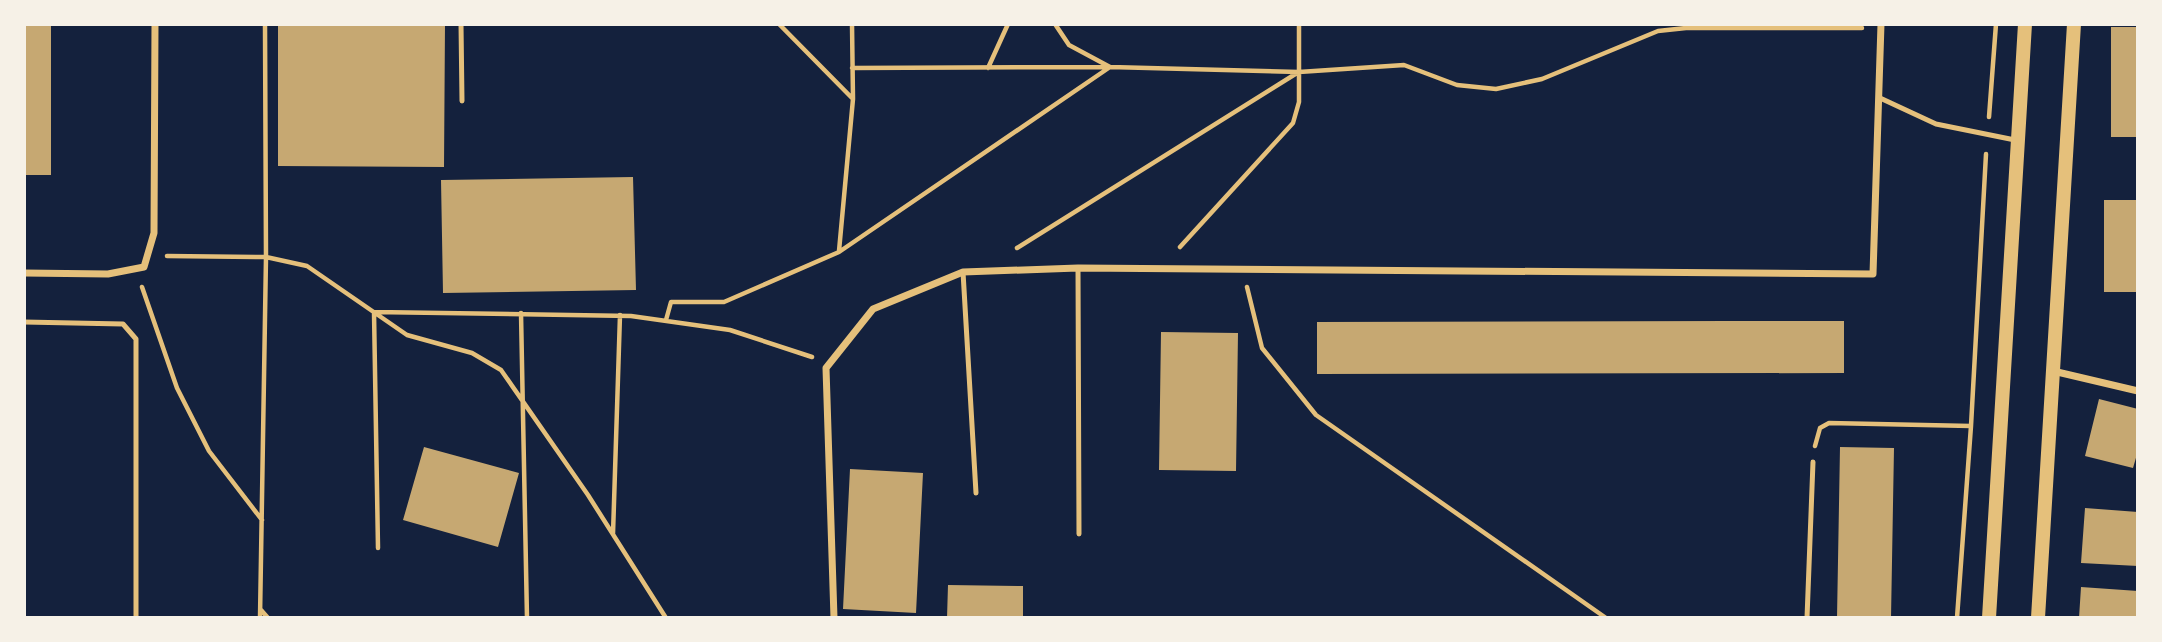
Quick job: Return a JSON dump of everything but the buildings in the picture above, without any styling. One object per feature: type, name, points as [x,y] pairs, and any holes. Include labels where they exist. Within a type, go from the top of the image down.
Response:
[{"type":"main road","points":[[1989,618],[2025,24]]},
{"type":"main road","points":[[2038,618],[2074,24]]},
{"type":"street","points":[[24,273],[108,274],[144,267],[154,233],[155,24]]},
{"type":"street","points":[[834,618],[826,368],[873,309],[963,272],[1078,268],[1872,274],[1881,26]]},
{"type":"street","points":[[2053,371],[2137,391]]},
{"type":"lane","points":[[461,24],[463,101]]},
{"type":"lane","points":[[1880,98],[1936,124],[2018,140]]},
{"type":"lane","points":[[1078,268],[1079,534]]},
{"type":"lane","points":[[963,272],[976,493]]},
{"type":"lane","points":[[24,323],[123,324],[136,339],[136,618]]},
{"type":"lane","points":[[1807,618],[1813,462]]},
{"type":"path","points":[[260,618],[266,257],[265,24]]},
{"type":"path","points":[[779,24],[853,99]]},
{"type":"path","points":[[839,252],[853,99],[852,24]]},
{"type":"path","points":[[989,68],[1008,24]]},
{"type":"path","points":[[1055,24],[1069,45],[1110,67]]},
{"type":"path","points":[[1160,269],[1293,124],[1298,102],[1299,24]]},
{"type":"path","points":[[1957,618],[1996,24]]},
{"type":"path","points":[[852,68],[1110,67],[1299,72],[1404,65],[1457,85],[1496,89],[1542,79],[1658,31],[1686,28],[1881,26]]},
{"type":"path","points":[[666,320],[671,302],[724,302],[839,252],[1110,67]]},
{"type":"path","points":[[1016,249],[1299,72]]},
{"type":"path","points":[[147,256],[266,257],[307,266],[407,335],[472,354],[501,370],[613,534],[666,618]]},
{"type":"path","points":[[135,268],[182,398],[209,451],[262,521]]},
{"type":"path","points":[[1242,270],[1262,348],[1316,415],[1606,618]]},
{"type":"path","points":[[374,312],[620,315],[666,320],[730,330],[830,363]]},
{"type":"path","points":[[374,312],[377,548]]},
{"type":"path","points":[[521,313],[527,618]]},
{"type":"path","points":[[613,534],[620,315]]},
{"type":"path","points":[[1813,462],[1820,428],[1829,423],[1971,426]]},
{"type":"path","points":[[261,609],[268,618]]}]
